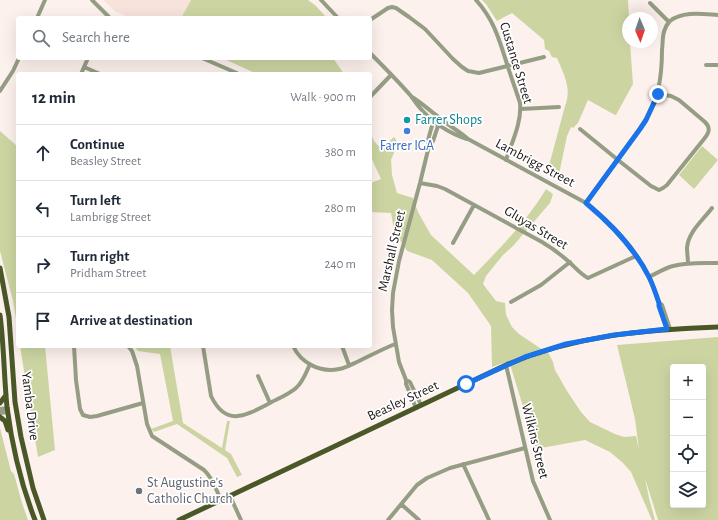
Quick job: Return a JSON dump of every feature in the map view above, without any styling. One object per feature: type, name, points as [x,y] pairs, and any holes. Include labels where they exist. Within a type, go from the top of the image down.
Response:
[{"type":"main road","name":"Yamba Drive","points":[[0,268],[10,328],[16,409],[27,467],[44,520]]},
{"type":"main road","name":"Yamba Drive","points":[[0,315],[6,394],[12,440],[19,469],[35,520]]},
{"type":"main road","name":"Beasley Street","points":[[179,520],[506,365],[535,353],[585,340],[614,335],[669,329],[718,327]]},
{"type":"main road","points":[[0,403],[6,394]]},
{"type":"main road","points":[[8,410],[16,409]]},
{"type":"main road","points":[[0,417],[6,424],[8,433],[12,440]]},
{"type":"street","points":[[38,16],[45,0]]},
{"type":"street","points":[[92,0],[106,16]]},
{"type":"street","points":[[321,0],[336,16]]},
{"type":"street","name":"Custance Street","points":[[476,0],[492,21],[520,103],[517,127],[506,160]]},
{"type":"street","points":[[650,3],[669,22]]},
{"type":"street","points":[[372,19],[392,7],[425,29],[453,59],[468,71],[479,73],[544,57]]},
{"type":"street","points":[[586,203],[632,142],[646,120],[658,94],[665,27],[675,18],[688,14],[718,15]]},
{"type":"street","name":"Lambrigg Street","points":[[372,54],[412,97],[420,109],[433,120],[459,137],[468,139]]},
{"type":"street","points":[[0,91],[18,60]]},
{"type":"street","points":[[82,72],[87,60]]},
{"type":"street","points":[[207,60],[234,72]]},
{"type":"street","points":[[706,65],[718,65]]},
{"type":"street","points":[[84,67],[95,72]]},
{"type":"street","points":[[372,95],[391,75]]},
{"type":"street","points":[[1,80],[6,83]]},
{"type":"street","points":[[580,129],[651,186],[659,190],[667,185],[708,133],[709,128],[708,124],[679,100],[671,96],[658,94]]},
{"type":"street","name":"Lambrigg Street","points":[[412,97],[468,139],[586,203],[612,226],[623,237],[649,277],[659,303],[662,305],[669,329]]},
{"type":"street","points":[[520,110],[559,107]]},
{"type":"street","name":"Marshall Street","points":[[418,407],[410,382],[406,380],[399,362],[395,344],[392,310],[395,279],[420,183],[428,150],[428,140],[435,115]]},
{"type":"street","name":"Marshall Street","points":[[428,150],[441,119]]},
{"type":"street","name":"Gluyas Street","points":[[420,183],[445,189],[542,242],[570,262],[588,278],[636,256]]},
{"type":"street","points":[[453,243],[474,205]]},
{"type":"street","points":[[688,264],[687,248],[689,238],[712,208]]},
{"type":"street","points":[[511,302],[541,285],[570,262]]},
{"type":"street","points":[[649,277],[675,265],[718,263]]},
{"type":"street","points":[[294,348],[299,356],[310,364],[320,369],[328,370],[341,369],[395,344]]},
{"type":"street","points":[[74,348],[76,380],[80,408],[83,416],[97,416],[143,403]]},
{"type":"street","points":[[130,348],[137,366],[147,424],[152,436],[204,470],[212,479],[221,500]]},
{"type":"street","points":[[203,348],[211,396],[220,410],[225,414],[232,416],[247,414],[290,393],[296,388],[304,377],[310,364]]},
{"type":"street","points":[[343,348],[349,365]]},
{"type":"street","name":"Wilkins Street","points":[[506,365],[533,481],[550,520]]},
{"type":"street","points":[[258,376],[270,403]]},
{"type":"street","points":[[0,408],[8,410]]},
{"type":"street","points":[[0,413],[8,410]]},
{"type":"street","points":[[388,520],[417,485],[427,478],[463,464],[525,448]]},
{"type":"street","points":[[463,464],[489,520]]},
{"type":"street","points":[[230,496],[241,520]]},
{"type":"street","points":[[401,504],[419,520]]},
{"type":"shaded area","points":[[103,0],[191,0],[182,16],[126,16],[116,12]]},
{"type":"green space","points":[[191,0],[308,0],[325,16],[182,16]]},
{"type":"green space","points":[[482,0],[628,0],[629,12],[622,12],[622,48],[630,48],[633,84],[616,115],[588,100],[578,123],[573,128],[571,127],[567,136],[558,179],[547,173],[568,93],[562,70],[557,58],[552,57],[549,51],[545,49],[544,40],[512,13],[497,21]]},
{"type":"green space","points":[[226,60],[334,60],[343,72],[253,72]]},
{"type":"green space","points":[[0,131],[16,145],[16,319],[13,301],[0,251]]},
{"type":"green space","points":[[372,136],[381,149],[394,137],[398,143],[391,160],[392,175],[397,193],[413,198],[418,212],[431,235],[474,275],[522,223],[539,201],[546,189],[553,194],[550,203],[513,246],[503,255],[486,276],[483,284],[496,301],[505,303],[506,315],[512,327],[519,334],[549,354],[555,370],[567,391],[581,412],[590,422],[624,437],[636,436],[639,450],[635,419],[617,345],[718,337],[718,520],[658,520],[645,478],[655,520],[652,520],[631,472],[610,452],[585,440],[536,449],[509,361],[492,367],[491,326],[468,293],[432,260],[407,251],[402,242],[396,241],[391,213],[372,212],[372,182],[381,179],[372,159]]},
{"type":"green space","points":[[702,146],[718,160],[694,189],[679,175]]},
{"type":"green space","points":[[20,348],[45,348],[55,450],[38,457]]},
{"type":"green space","points":[[136,348],[170,348],[183,423],[222,448],[227,421],[230,421],[225,450],[231,454],[242,475],[237,477],[227,458],[177,424],[154,432],[151,429],[173,421],[160,354],[138,351]]},
{"type":"green space","points":[[0,428],[11,471],[14,474],[28,520],[0,520]]},
{"type":"place","name":"Farrer Shops","points":[[407,120]]},
{"type":"place","name":"Farrer IGA","points":[[407,131]]},
{"type":"place","name":"St Augustine's Catholic Church","points":[[139,491]]},
{"type":"route","points":[[466,384],[525,357],[566,344],[614,335],[667,329],[649,277],[640,262],[623,237],[586,203],[632,142],[646,120],[658,94]]}]
